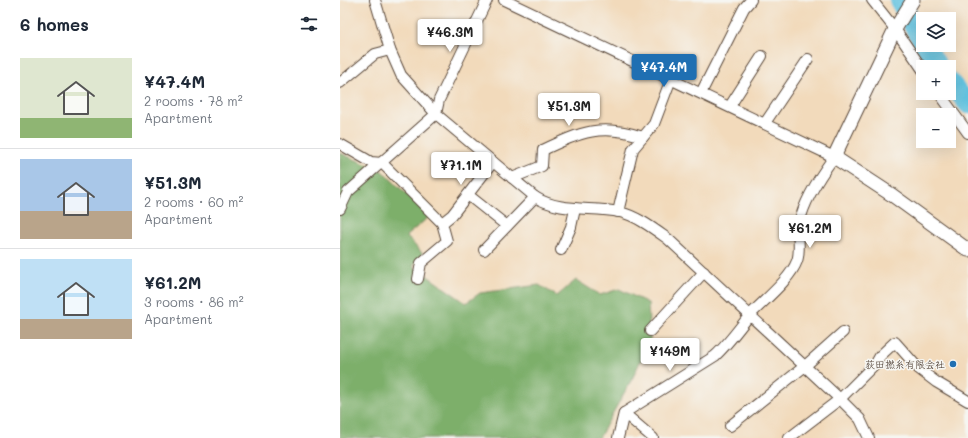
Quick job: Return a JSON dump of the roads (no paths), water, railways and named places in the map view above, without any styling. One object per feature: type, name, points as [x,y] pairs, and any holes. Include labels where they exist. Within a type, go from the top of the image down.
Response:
[{"type":"street","points":[[375,0],[390,50],[401,75],[436,114],[535,197],[545,203],[575,209],[618,212],[649,225],[668,239],[749,316],[840,399],[860,419],[869,438]]},
{"type":"street","points":[[340,208],[348,192],[436,114],[439,100],[487,0]]},
{"type":"street","points":[[504,0],[730,106],[834,157],[892,195],[968,250]]},
{"type":"street","points":[[701,93],[744,8],[751,0]]},
{"type":"street","points":[[872,0],[895,29],[916,60]]},
{"type":"street","points":[[618,438],[624,413],[715,356],[727,345],[749,316],[782,283],[797,261],[799,224],[805,208],[820,176],[834,157],[895,29],[912,0]]},
{"type":"street","points":[[340,83],[375,54],[390,50]]},
{"type":"street","points":[[730,106],[762,56]]},
{"type":"street","points":[[765,124],[808,59]]},
{"type":"street","points":[[618,212],[633,149],[654,124],[671,79]]},
{"type":"street","points":[[944,100],[968,132]]},
{"type":"street","points":[[512,178],[542,166],[543,150],[585,132],[606,129],[627,132],[643,137]]},
{"type":"street","points":[[340,144],[371,162],[382,163],[442,223],[447,241],[421,263],[418,278]]},
{"type":"street","points":[[442,223],[452,215],[493,162]]},
{"type":"street","points":[[468,195],[507,226]]},
{"type":"street","points":[[484,250],[535,197]]},
{"type":"street","points":[[561,250],[571,227],[575,209]]},
{"type":"street","points":[[650,331],[704,272]]},
{"type":"street","points":[[730,426],[805,366],[843,332]]},
{"type":"street","points":[[789,438],[840,399],[895,342],[919,369],[936,382],[968,401]]},
{"type":"street","points":[[624,413],[653,438]]},
{"type":"waterway","points":[[899,0],[916,30]]},
{"type":"waterway","points":[[929,52],[934,60]]},
{"type":"waterway","points":[[956,89],[968,104]]},
{"type":"place","name":"荻田撚糸有限会社","points":[[953,364]]}]
